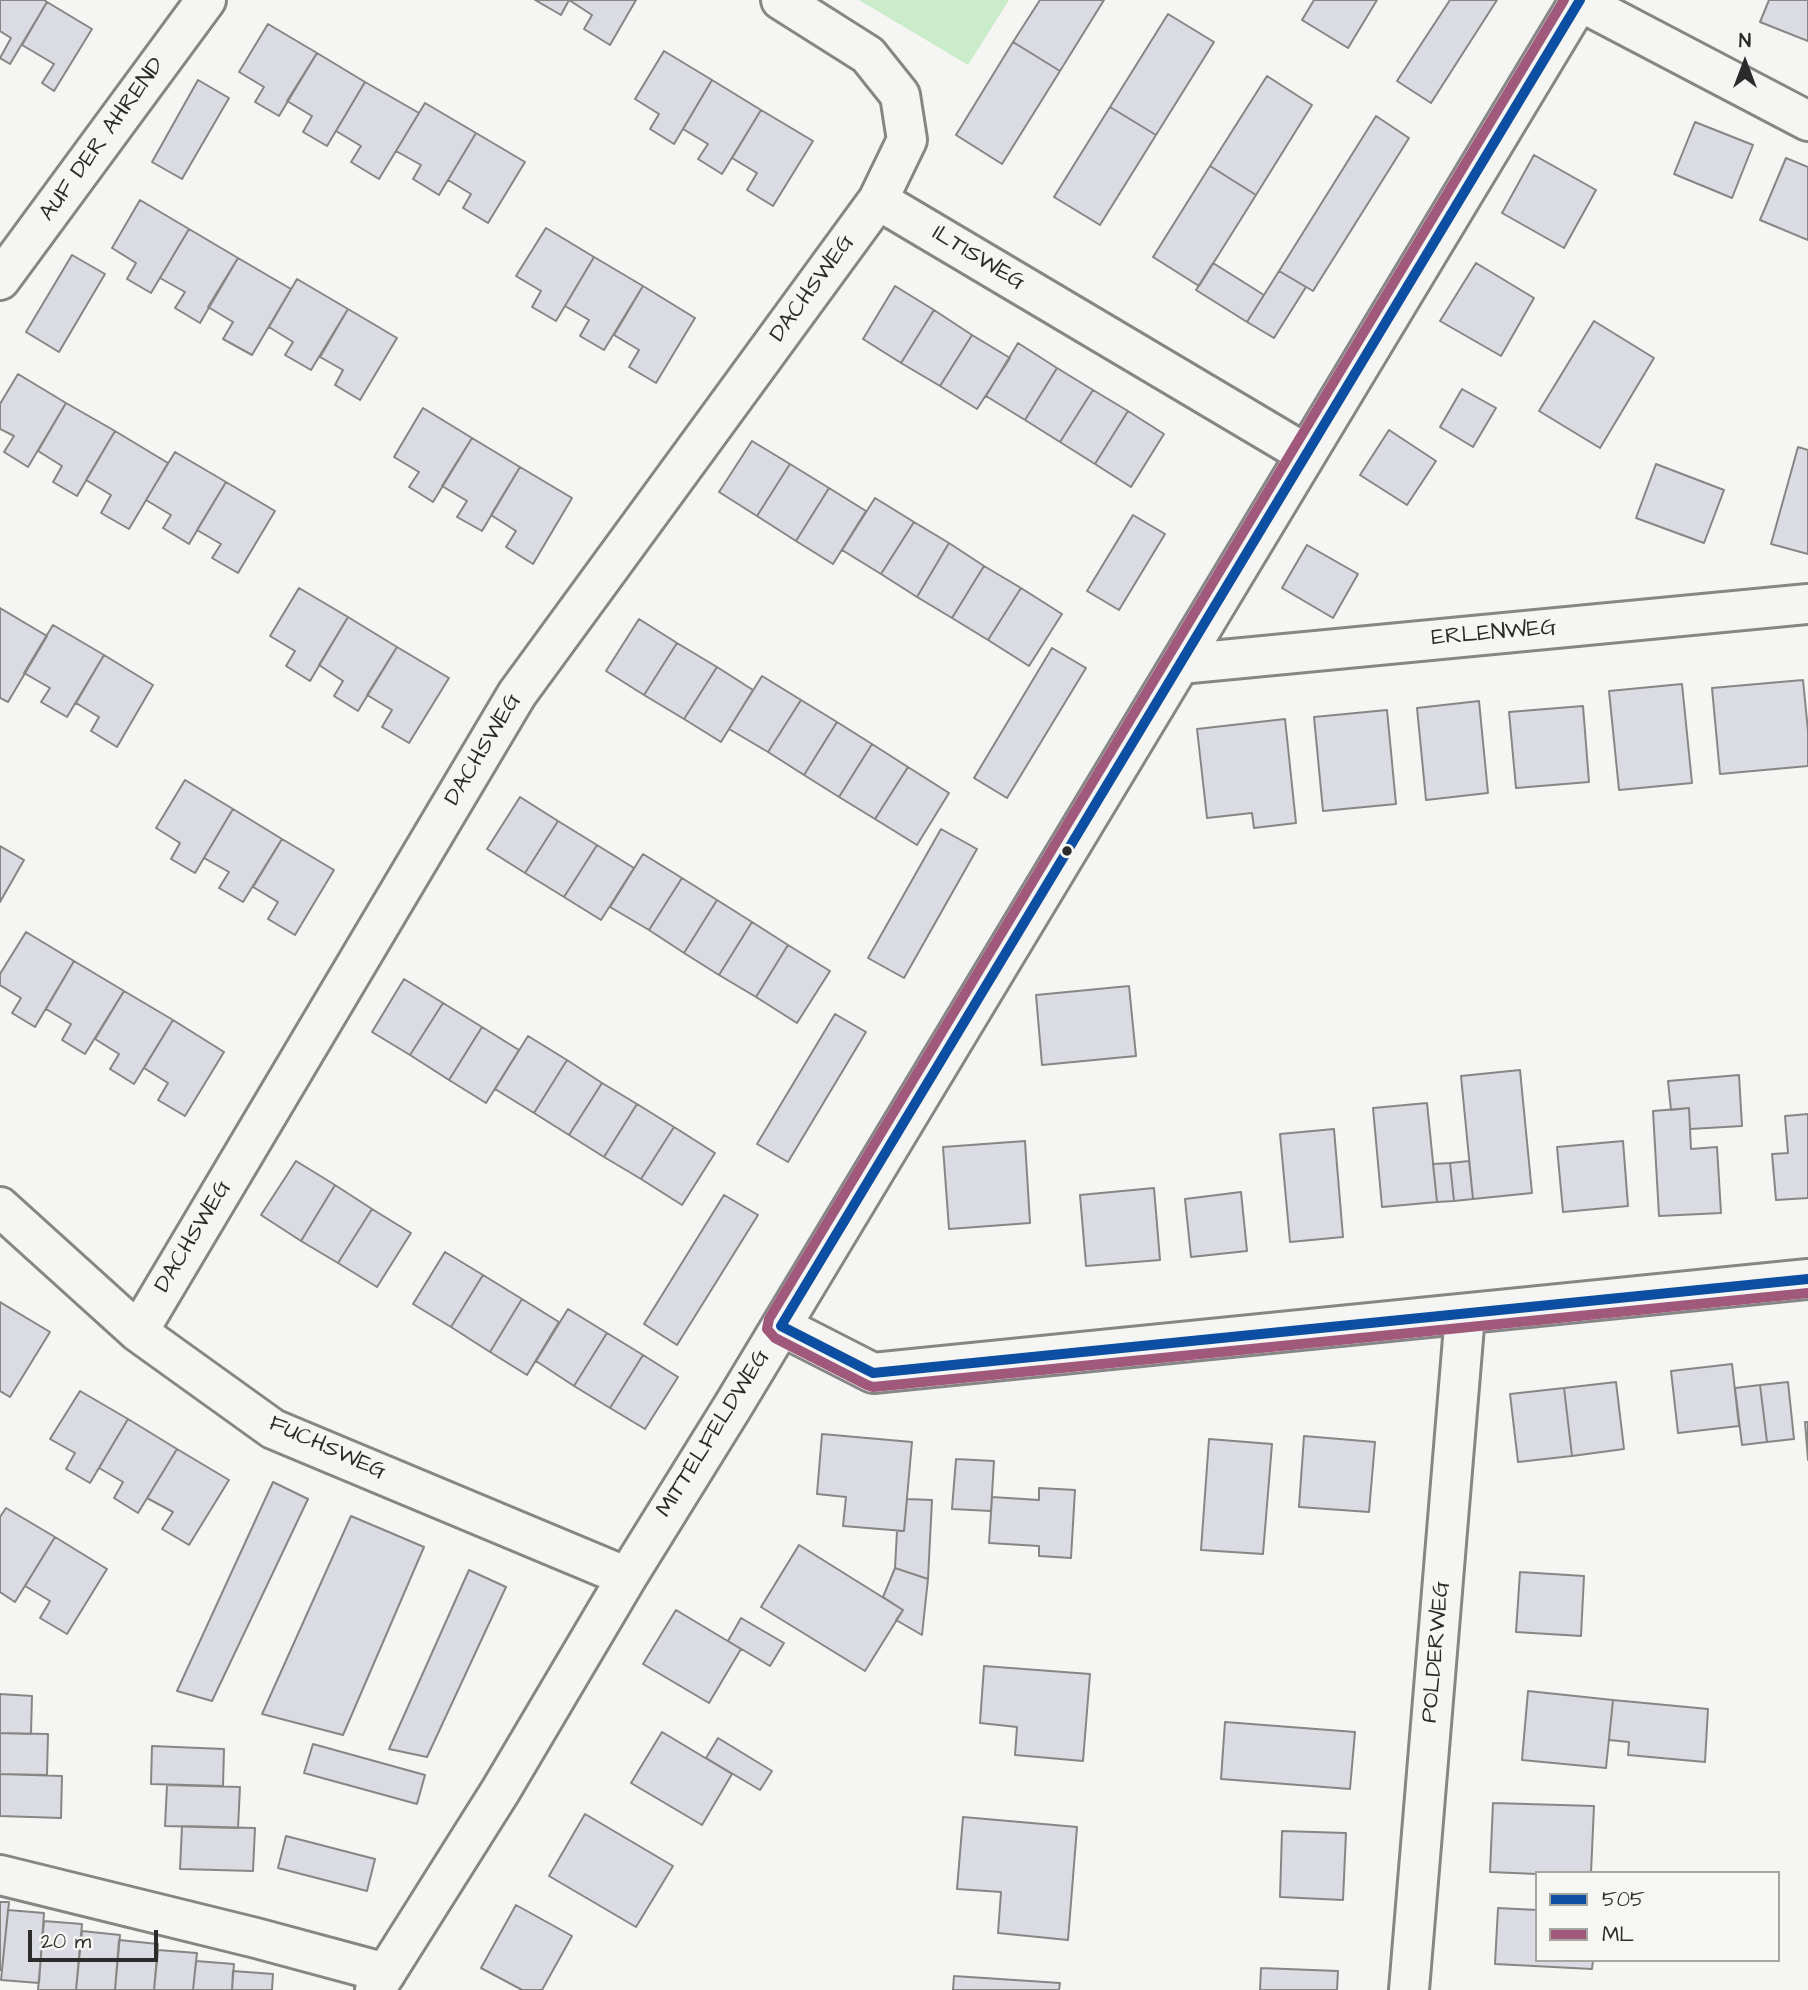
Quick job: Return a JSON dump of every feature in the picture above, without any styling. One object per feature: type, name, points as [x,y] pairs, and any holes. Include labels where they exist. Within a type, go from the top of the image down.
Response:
[{"type":"street","name":"AUF DER AHREND","points":[[0,280],[206,0]]},
{"type":"street","points":[[781,0],[868,55],[900,96],[907,140],[878,200]]},
{"type":"street","points":[[1579,1],[1808,121]]},
{"type":"street","name":"MITTELFELDWEG","points":[[380,1981],[501,1790],[626,1577],[781,1326],[1579,1]]},
{"type":"street","name":"ILTISWEG","points":[[878,200],[1306,454]]},
{"type":"street","name":"DACHSWEG","points":[[138,1332],[517,694],[878,200]]},
{"type":"street","name":"ERLENWEG","points":[[1180,664],[1808,604]]},
{"type":"street","name":"FUCHSWEG","points":[[0,1207],[138,1332],[273,1429],[626,1577]]},
{"type":"street","points":[[781,1326],[873,1373],[1808,1279]]},
{"type":"street","name":"POLDERWEG","points":[[1409,1990],[1465,1314]]},
{"type":"street","points":[[0,1875],[256,1938],[380,1981]]},
{"type":"green space","points":[[859,0],[1009,0],[968,65]]},
{"type":"building","points":[[0,0],[47,2],[10,64],[0,58],[11,38],[0,31]]},
{"type":"building","points":[[535,0],[569,0],[561,15]]},
{"type":"building","points":[[569,0],[636,0],[610,45],[584,29],[592,15]]},
{"type":"building","points":[[1040,0],[1104,0],[1060,71],[1013,42]]},
{"type":"building","points":[[1314,0],[1377,0],[1348,48],[1302,20]]},
{"type":"building","points":[[1450,0],[1497,0],[1431,103],[1397,81]]},
{"type":"building","points":[[1769,0],[1808,0],[1808,41],[1760,22]]},
{"type":"building","points":[[47,2],[92,29],[54,91],[42,83],[54,64],[22,45]]},
{"type":"building","points":[[1168,14],[1214,42],[1156,135],[1110,107]]},
{"type":"building","points":[[268,24],[317,53],[279,116],[255,102],[264,87],[239,72]]},
{"type":"building","points":[[1013,42],[1060,71],[1002,164],[956,135]]},
{"type":"building","points":[[664,51],[712,80],[674,144],[650,129],[659,114],[635,99]]},
{"type":"building","points":[[317,53],[365,82],[327,146],[303,132],[312,116],[287,101]]},
{"type":"building","points":[[1267,76],[1312,105],[1256,195],[1210,166]]},
{"type":"building","points":[[198,80],[229,98],[182,179],[152,162]]},
{"type":"building","points":[[712,80],[761,110],[722,174],[698,159],[708,144],[683,129]]},
{"type":"building","points":[[365,82],[419,113],[379,179],[351,162],[361,146],[336,131]]},
{"type":"building","points":[[425,103],[476,133],[439,195],[413,179],[421,165],[396,151]]},
{"type":"building","points":[[1110,107],[1156,135],[1100,225],[1054,197]]},
{"type":"building","points":[[761,110],[813,141],[773,206],[747,190],[757,173],[732,158]]},
{"type":"building","points":[[1376,116],[1409,138],[1313,291],[1279,271]]},
{"type":"building","points":[[1695,122],[1753,145],[1732,198],[1674,174]]},
{"type":"building","points":[[476,133],[525,162],[488,223],[463,208],[471,194],[448,180]]},
{"type":"building","points":[[1534,155],[1596,190],[1564,248],[1502,213]]},
{"type":"building","points":[[1786,158],[1808,167],[1808,240],[1760,220]]},
{"type":"building","points":[[1210,166],[1256,195],[1199,286],[1153,257]]},
{"type":"building","points":[[140,200],[189,229],[151,293],[127,279],[136,263],[112,248]]},
{"type":"building","points":[[546,228],[594,257],[556,321],[532,307],[541,291],[516,276]]},
{"type":"building","points":[[189,229],[238,258],[200,323],[175,308],[185,292],[160,278]]},
{"type":"building","points":[[72,255],[105,274],[59,352],[26,332]]},
{"type":"building","points":[[594,257],[643,286],[604,350],[580,336],[589,320],[565,306]]},
{"type":"building","points":[[238,258],[291,289],[252,355],[223,339],[233,322],[208,307]]},
{"type":"building","points":[[1213,263],[1264,295],[1247,322],[1196,290]]},
{"type":"building","points":[[1476,263],[1534,298],[1501,356],[1440,321]]},
{"type":"building","points":[[1279,271],[1306,287],[1274,338],[1247,322]]},
{"type":"building","points":[[297,279],[348,309],[311,370],[285,355],[293,342],[269,327]]},
{"type":"building","points":[[643,286],[695,318],[656,383],[629,367],[639,350],[614,335]]},
{"type":"building","points":[[895,286],[934,310],[901,363],[863,339]]},
{"type":"building","points":[[348,309],[397,338],[360,400],[335,385],[343,370],[320,357]]},
{"type":"building","points":[[934,310],[972,335],[940,386],[901,363]]},
{"type":"building","points":[[1594,321],[1654,358],[1600,448],[1539,411]]},
{"type":"building","points":[[972,335],[1010,358],[977,409],[940,386]]},
{"type":"building","points":[[1018,343],[1057,368],[1025,420],[986,396]]},
{"type":"building","points":[[1057,368],[1093,390],[1060,442],[1025,420]]},
{"type":"building","points":[[18,374],[66,403],[28,467],[4,452],[14,436],[0,429],[0,404]]},
{"type":"building","points":[[1462,389],[1496,408],[1473,447],[1440,427]]},
{"type":"building","points":[[1093,390],[1128,411],[1095,464],[1060,442]]},
{"type":"building","points":[[66,403],[115,431],[77,496],[53,482],[62,466],[38,451]]},
{"type":"building","points":[[423,408],[472,438],[433,502],[409,487],[419,472],[394,457]]},
{"type":"building","points":[[1128,411],[1164,434],[1131,487],[1095,464]]},
{"type":"building","points":[[1389,430],[1436,461],[1407,505],[1360,475]]},
{"type":"building","points":[[115,431],[168,463],[129,529],[101,513],[111,495],[86,480]]},
{"type":"building","points":[[472,438],[520,467],[482,531],[457,517],[467,501],[442,486]]},
{"type":"building","points":[[752,441],[790,464],[757,516],[719,492]]},
{"type":"building","points":[[1798,447],[1808,450],[1808,554],[1771,544]]},
{"type":"building","points":[[175,452],[226,482],[189,544],[163,528],[171,515],[146,500]]},
{"type":"building","points":[[790,464],[829,488],[796,541],[757,516]]},
{"type":"building","points":[[1656,464],[1724,490],[1704,543],[1636,518]]},
{"type":"building","points":[[520,467],[572,498],[533,564],[506,547],[516,531],[491,515]]},
{"type":"building","points":[[226,482],[275,511],[238,573],[212,558],[221,544],[197,530]]},
{"type":"building","points":[[829,488],[866,511],[833,564],[796,541]]},
{"type":"building","points":[[875,498],[914,522],[881,574],[842,550]]},
{"type":"building","points":[[1133,515],[1165,534],[1119,610],[1087,591]]},
{"type":"building","points":[[914,522],[949,543],[917,597],[881,574]]},
{"type":"building","points":[[949,543],[984,566],[952,618],[917,597]]},
{"type":"building","points":[[1307,545],[1358,574],[1333,618],[1282,588]]},
{"type":"building","points":[[984,566],[1021,588],[988,640],[952,618]]},
{"type":"building","points":[[299,588],[348,617],[310,681],[286,666],[295,651],[270,636]]},
{"type":"building","points":[[1021,588],[1062,614],[1029,666],[988,640]]},
{"type":"building","points":[[0,608],[47,636],[8,702],[0,698]]},
{"type":"building","points":[[348,617],[397,647],[358,711],[334,696],[343,681],[319,665]]},
{"type":"building","points":[[639,619],[677,643],[644,695],[606,671]]},
{"type":"building","points":[[53,625],[104,655],[67,717],[41,702],[50,688],[24,673]]},
{"type":"building","points":[[677,643],[717,667],[684,719],[644,695]]},
{"type":"building","points":[[397,647],[449,678],[409,743],[382,727],[392,710],[367,695]]},
{"type":"building","points":[[1052,648],[1086,668],[1007,798],[974,778]]},
{"type":"building","points":[[104,655],[153,685],[117,747],[91,731],[99,717],[76,703]]},
{"type":"building","points":[[717,667],[753,690],[721,742],[684,719]]},
{"type":"building","points":[[762,676],[801,700],[768,752],[729,729]]},
{"type":"building","points":[[1803,680],[1808,766],[1720,774],[1712,688]]},
{"type":"building","points":[[1682,684],[1692,783],[1619,790],[1609,691]]},
{"type":"building","points":[[801,700],[837,722],[804,775],[768,752]]},
{"type":"building","points":[[1479,701],[1488,793],[1426,800],[1417,708]]},
{"type":"building","points":[[1583,706],[1589,782],[1516,788],[1509,712]]},
{"type":"building","points":[[1387,710],[1396,804],[1323,811],[1314,717]]},
{"type":"building","points":[[1285,719],[1296,823],[1254,828],[1252,813],[1207,818],[1197,729]]},
{"type":"building","points":[[837,722],[872,744],[839,797],[804,775]]},
{"type":"building","points":[[872,744],[908,767],[875,819],[839,797]]},
{"type":"building","points":[[908,767],[949,793],[917,845],[875,819]]},
{"type":"building","points":[[185,780],[233,809],[195,873],[171,859],[180,843],[156,828]]},
{"type":"building","points":[[520,797],[558,821],[525,873],[487,849]]},
{"type":"building","points":[[233,809],[282,839],[243,902],[219,888],[229,872],[204,858]]},
{"type":"building","points":[[558,821],[597,845],[564,897],[525,873]]},
{"type":"building","points":[[941,829],[977,849],[904,978],[868,958]]},
{"type":"building","points":[[282,839],[334,870],[295,935],[268,919],[278,902],[253,887]]},
{"type":"building","points":[[597,845],[634,868],[601,920],[564,897]]},
{"type":"building","points":[[0,846],[24,860],[0,902]]},
{"type":"building","points":[[643,854],[682,878],[649,930],[610,907]]},
{"type":"building","points":[[682,878],[717,900],[684,953],[649,930]]},
{"type":"building","points":[[717,900],[752,922],[719,975],[684,953]]},
{"type":"building","points":[[752,922],[788,945],[756,997],[719,975]]},
{"type":"building","points":[[26,932],[74,961],[35,1027],[12,1013],[21,998],[0,985],[0,974]]},
{"type":"building","points":[[788,945],[830,971],[797,1023],[756,997]]},
{"type":"building","points":[[74,961],[124,991],[85,1054],[62,1040],[71,1024],[46,1009]]},
{"type":"building","points":[[404,979],[443,1003],[410,1055],[372,1032]]},
{"type":"building","points":[[1129,986],[1136,1056],[1042,1065],[1036,995]]},
{"type":"building","points":[[124,991],[173,1020],[134,1084],[110,1069],[119,1054],[95,1039]]},
{"type":"building","points":[[443,1003],[482,1027],[449,1080],[410,1055]]},
{"type":"building","points":[[835,1014],[866,1032],[788,1162],[757,1144]]},
{"type":"building","points":[[173,1020],[224,1052],[185,1116],[158,1100],[168,1083],[144,1068]]},
{"type":"building","points":[[482,1027],[519,1050],[486,1103],[449,1080]]},
{"type":"building","points":[[528,1036],[567,1060],[534,1113],[495,1089]]},
{"type":"building","points":[[567,1060],[602,1083],[569,1135],[534,1113]]},
{"type":"building","points":[[1520,1070],[1532,1193],[1473,1199],[1461,1076]]},
{"type":"building","points":[[1739,1075],[1742,1126],[1690,1129],[1689,1108],[1671,1110],[1668,1081]]},
{"type":"building","points":[[602,1083],[637,1104],[604,1157],[569,1135]]},
{"type":"building","points":[[1427,1103],[1437,1202],[1382,1207],[1373,1108]]},
{"type":"building","points":[[637,1104],[674,1127],[641,1179],[604,1157]]},
{"type":"building","points":[[1689,1108],[1691,1149],[1717,1147],[1721,1213],[1659,1216],[1653,1111]]},
{"type":"building","points":[[1808,1114],[1808,1198],[1776,1200],[1772,1154],[1788,1153],[1785,1116]]},
{"type":"building","points":[[674,1127],[715,1153],[682,1205],[641,1179]]},
{"type":"building","points":[[1334,1129],[1343,1237],[1290,1242],[1280,1134]]},
{"type":"building","points":[[1025,1141],[1030,1223],[949,1229],[943,1147]]},
{"type":"building","points":[[1623,1141],[1628,1206],[1563,1212],[1557,1147]]},
{"type":"building","points":[[296,1161],[335,1185],[301,1241],[261,1215]]},
{"type":"building","points":[[1469,1161],[1473,1199],[1454,1201],[1450,1163]]},
{"type":"building","points":[[1450,1163],[1454,1201],[1437,1202],[1433,1164]]},
{"type":"building","points":[[335,1185],[372,1209],[338,1263],[301,1241]]},
{"type":"building","points":[[1154,1188],[1160,1260],[1086,1266],[1080,1195]]},
{"type":"building","points":[[1241,1192],[1247,1251],[1191,1257],[1185,1199]]},
{"type":"building","points":[[724,1195],[758,1215],[677,1345],[644,1324]]},
{"type":"building","points":[[372,1209],[411,1233],[377,1287],[338,1263]]},
{"type":"building","points":[[445,1252],[483,1275],[451,1327],[413,1304]]},
{"type":"building","points":[[483,1275],[522,1299],[490,1352],[451,1327]]},
{"type":"building","points":[[522,1299],[559,1322],[527,1375],[490,1352]]},
{"type":"building","points":[[0,1302],[50,1332],[10,1397],[0,1391]]},
{"type":"building","points":[[568,1309],[607,1333],[574,1386],[536,1361]]},
{"type":"building","points":[[607,1333],[643,1355],[610,1408],[574,1386]]},
{"type":"building","points":[[643,1355],[678,1377],[645,1429],[610,1408]]},
{"type":"building","points":[[1732,1364],[1739,1426],[1678,1433],[1671,1371]]},
{"type":"building","points":[[1616,1382],[1624,1449],[1572,1456],[1564,1388]]},
{"type":"building","points":[[1788,1382],[1794,1439],[1767,1442],[1760,1385]]},
{"type":"building","points":[[1760,1385],[1767,1442],[1742,1445],[1735,1388]]},
{"type":"building","points":[[1564,1388],[1572,1456],[1518,1462],[1510,1394]]},
{"type":"building","points":[[80,1391],[128,1419],[90,1483],[66,1469],[75,1453],[50,1439]]},
{"type":"building","points":[[128,1419],[177,1449],[138,1513],[114,1498],[123,1482],[99,1468]]},
{"type":"building","points":[[1805,1422],[1808,1422],[1808,1460]]},
{"type":"building","points":[[822,1434],[912,1442],[904,1531],[843,1526],[846,1497],[817,1494]]},
{"type":"building","points":[[1304,1436],[1375,1442],[1369,1512],[1299,1507]]},
{"type":"building","points":[[1209,1439],[1272,1444],[1263,1554],[1201,1550]]},
{"type":"building","points":[[177,1449],[229,1480],[189,1545],[162,1529],[173,1512],[147,1498]]},
{"type":"building","points":[[956,1459],[994,1461],[991,1511],[952,1509]]},
{"type":"building","points":[[273,1482],[308,1499],[212,1701],[177,1691]]},
{"type":"building","points":[[1039,1488],[1075,1490],[1071,1558],[1039,1556],[1039,1546],[989,1543],[992,1497],[1039,1500]]},
{"type":"building","points":[[907,1499],[932,1500],[928,1579],[895,1568],[897,1531],[904,1531]]},
{"type":"building","points":[[6,1508],[55,1537],[15,1602],[0,1592],[0,1517]]},
{"type":"building","points":[[351,1516],[424,1547],[343,1735],[262,1714]]},
{"type":"building","points":[[55,1537],[107,1569],[67,1634],[40,1618],[50,1601],[25,1586]]},
{"type":"building","points":[[799,1545],[903,1610],[865,1671],[761,1607]]},
{"type":"building","points":[[895,1568],[928,1579],[922,1635],[896,1620],[903,1610],[883,1597]]},
{"type":"building","points":[[469,1570],[506,1587],[427,1757],[389,1749]]},
{"type":"building","points":[[1520,1572],[1584,1576],[1581,1636],[1516,1632]]},
{"type":"building","points":[[676,1610],[741,1649],[709,1703],[643,1664]]},
{"type":"building","points":[[741,1618],[784,1643],[770,1666],[728,1641]]},
{"type":"building","points":[[984,1666],[1090,1674],[1083,1761],[1015,1755],[1017,1727],[980,1723]]},
{"type":"building","points":[[1528,1691],[1613,1700],[1606,1768],[1522,1760]]},
{"type":"building","points":[[0,1694],[32,1696],[31,1734],[0,1733]]},
{"type":"building","points":[[1613,1700],[1708,1709],[1705,1762],[1628,1755],[1629,1742],[1609,1740]]},
{"type":"building","points":[[1225,1722],[1355,1732],[1350,1789],[1221,1779]]},
{"type":"building","points":[[662,1732],[732,1774],[702,1825],[631,1783]]},
{"type":"building","points":[[0,1733],[48,1734],[47,1775],[0,1774]]},
{"type":"building","points":[[718,1738],[772,1771],[760,1790],[706,1758]]},
{"type":"building","points":[[313,1744],[425,1775],[417,1804],[304,1773]]},
{"type":"building","points":[[152,1746],[224,1749],[223,1786],[151,1784]]},
{"type":"building","points":[[0,1774],[62,1776],[61,1818],[0,1816]]},
{"type":"building","points":[[167,1785],[240,1787],[238,1828],[165,1826]]},
{"type":"building","points":[[1493,1803],[1594,1806],[1591,1871],[1535,1871],[1535,1874],[1490,1872]]},
{"type":"building","points":[[585,1814],[673,1866],[636,1927],[549,1876]]},
{"type":"building","points":[[963,1817],[1077,1827],[1068,1940],[998,1933],[1001,1892],[957,1889]]},
{"type":"building","points":[[182,1826],[255,1828],[253,1871],[180,1869]]},
{"type":"building","points":[[1282,1831],[1346,1833],[1343,1900],[1280,1897]]},
{"type":"building","points":[[286,1836],[375,1859],[367,1891],[278,1868]]},
{"type":"building","points":[[0,1902],[9,1902],[2,1970],[0,1970]]},
{"type":"building","points":[[516,1905],[572,1936],[542,1990],[522,1990],[481,1968]]},
{"type":"building","points":[[1498,1908],[1535,1910],[1535,1962],[1593,1962],[1592,1969],[1495,1964]]},
{"type":"building","points":[[8,1910],[44,1913],[39,1983],[1,1980]]},
{"type":"building","points":[[44,1921],[82,1924],[76,1990],[38,1990]]},
{"type":"building","points":[[82,1931],[120,1935],[115,1990],[76,1990]]},
{"type":"building","points":[[119,1940],[158,1944],[154,1990],[115,1990]]},
{"type":"building","points":[[158,1950],[197,1953],[193,1990],[154,1990]]},
{"type":"building","points":[[196,1961],[234,1964],[232,1990],[193,1990]]},
{"type":"building","points":[[1261,1968],[1338,1971],[1337,1990],[1260,1990]]},
{"type":"building","points":[[233,1971],[273,1974],[272,1990],[232,1990]]},
{"type":"building","points":[[954,1976],[1060,1983],[1059,1990],[953,1990]]},
{"type":"transit line","name":"ML","points":[[1564,0],[769,1319],[767,1329],[775,1338],[873,1387],[1808,1293]]},
{"type":"transit line","name":"505","points":[[781,1326],[1580,0]]},
{"type":"transit line","name":"505","points":[[781,1326],[873,1373],[1808,1279]]}]
